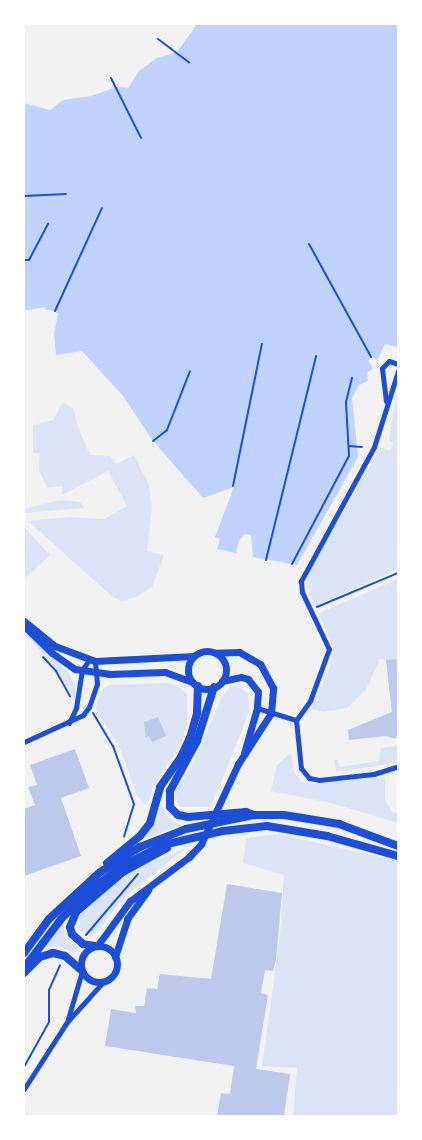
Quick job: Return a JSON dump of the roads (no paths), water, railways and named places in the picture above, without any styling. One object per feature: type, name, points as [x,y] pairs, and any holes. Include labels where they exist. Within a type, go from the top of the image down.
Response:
[{"type":"main road","points":[[24,621],[55,646],[92,661],[194,656],[205,651],[216,653],[239,652],[260,664],[273,688],[271,713],[242,758],[201,844],[189,857],[130,900],[96,946],[86,951],[81,960],[82,970]]},
{"type":"main road","points":[[24,626],[57,658],[82,670],[97,672],[165,672],[195,684],[214,687]]},
{"type":"main road","points":[[216,653],[226,669],[222,681]]},
{"type":"main road","points":[[24,953],[49,919],[150,823],[160,787],[181,757],[190,738],[197,714],[195,684],[188,672],[194,656]]},
{"type":"main road","points":[[242,758],[257,708],[258,692],[248,679],[233,677],[222,681],[214,687],[197,741],[168,797],[170,807],[178,815],[228,817],[254,814],[332,823],[398,846]]},
{"type":"main road","points":[[99,872],[140,847],[228,817]]},
{"type":"main road","points":[[24,968],[61,919],[90,890],[134,859],[174,843],[223,831],[267,826],[298,830],[398,856]]},
{"type":"main road","points":[[115,956],[104,946],[83,944],[72,934],[70,927],[76,912],[123,872],[174,843]]},
{"type":"main road","points":[[24,973],[40,957],[53,952],[65,956],[82,970],[87,978],[104,981],[115,971],[115,956],[127,919],[153,884]]},
{"type":"street","points":[[387,404],[382,368],[389,361],[398,364]]},
{"type":"street","points":[[398,371],[378,437],[362,473],[302,576],[302,592],[329,649],[328,658],[310,701],[296,720],[301,768],[309,778],[319,780],[374,774],[398,766]]},
{"type":"street","points":[[24,742],[68,723],[82,715],[89,707],[97,684],[97,672],[92,661],[82,670],[76,708],[68,723]]},
{"type":"street","points":[[257,708],[296,720]]},
{"type":"street","points":[[68,1022],[82,970]]},
{"type":"street","points":[[24,1089],[68,1022],[104,981]]},
{"type":"water","points":[[197,24],[398,24],[398,353],[397,347],[385,344],[377,361],[373,356],[368,361],[373,368],[367,373],[368,381],[359,385],[352,398],[358,457],[297,565],[253,557],[251,535],[245,534],[239,540],[236,553],[217,549],[220,539],[215,537],[234,487],[203,498],[153,441],[123,396],[82,351],[56,355],[54,333],[58,314],[55,311],[46,310],[45,307],[24,311],[24,103],[50,110],[63,100],[91,96],[117,87],[128,88],[139,71],[157,58],[177,52]]}]
